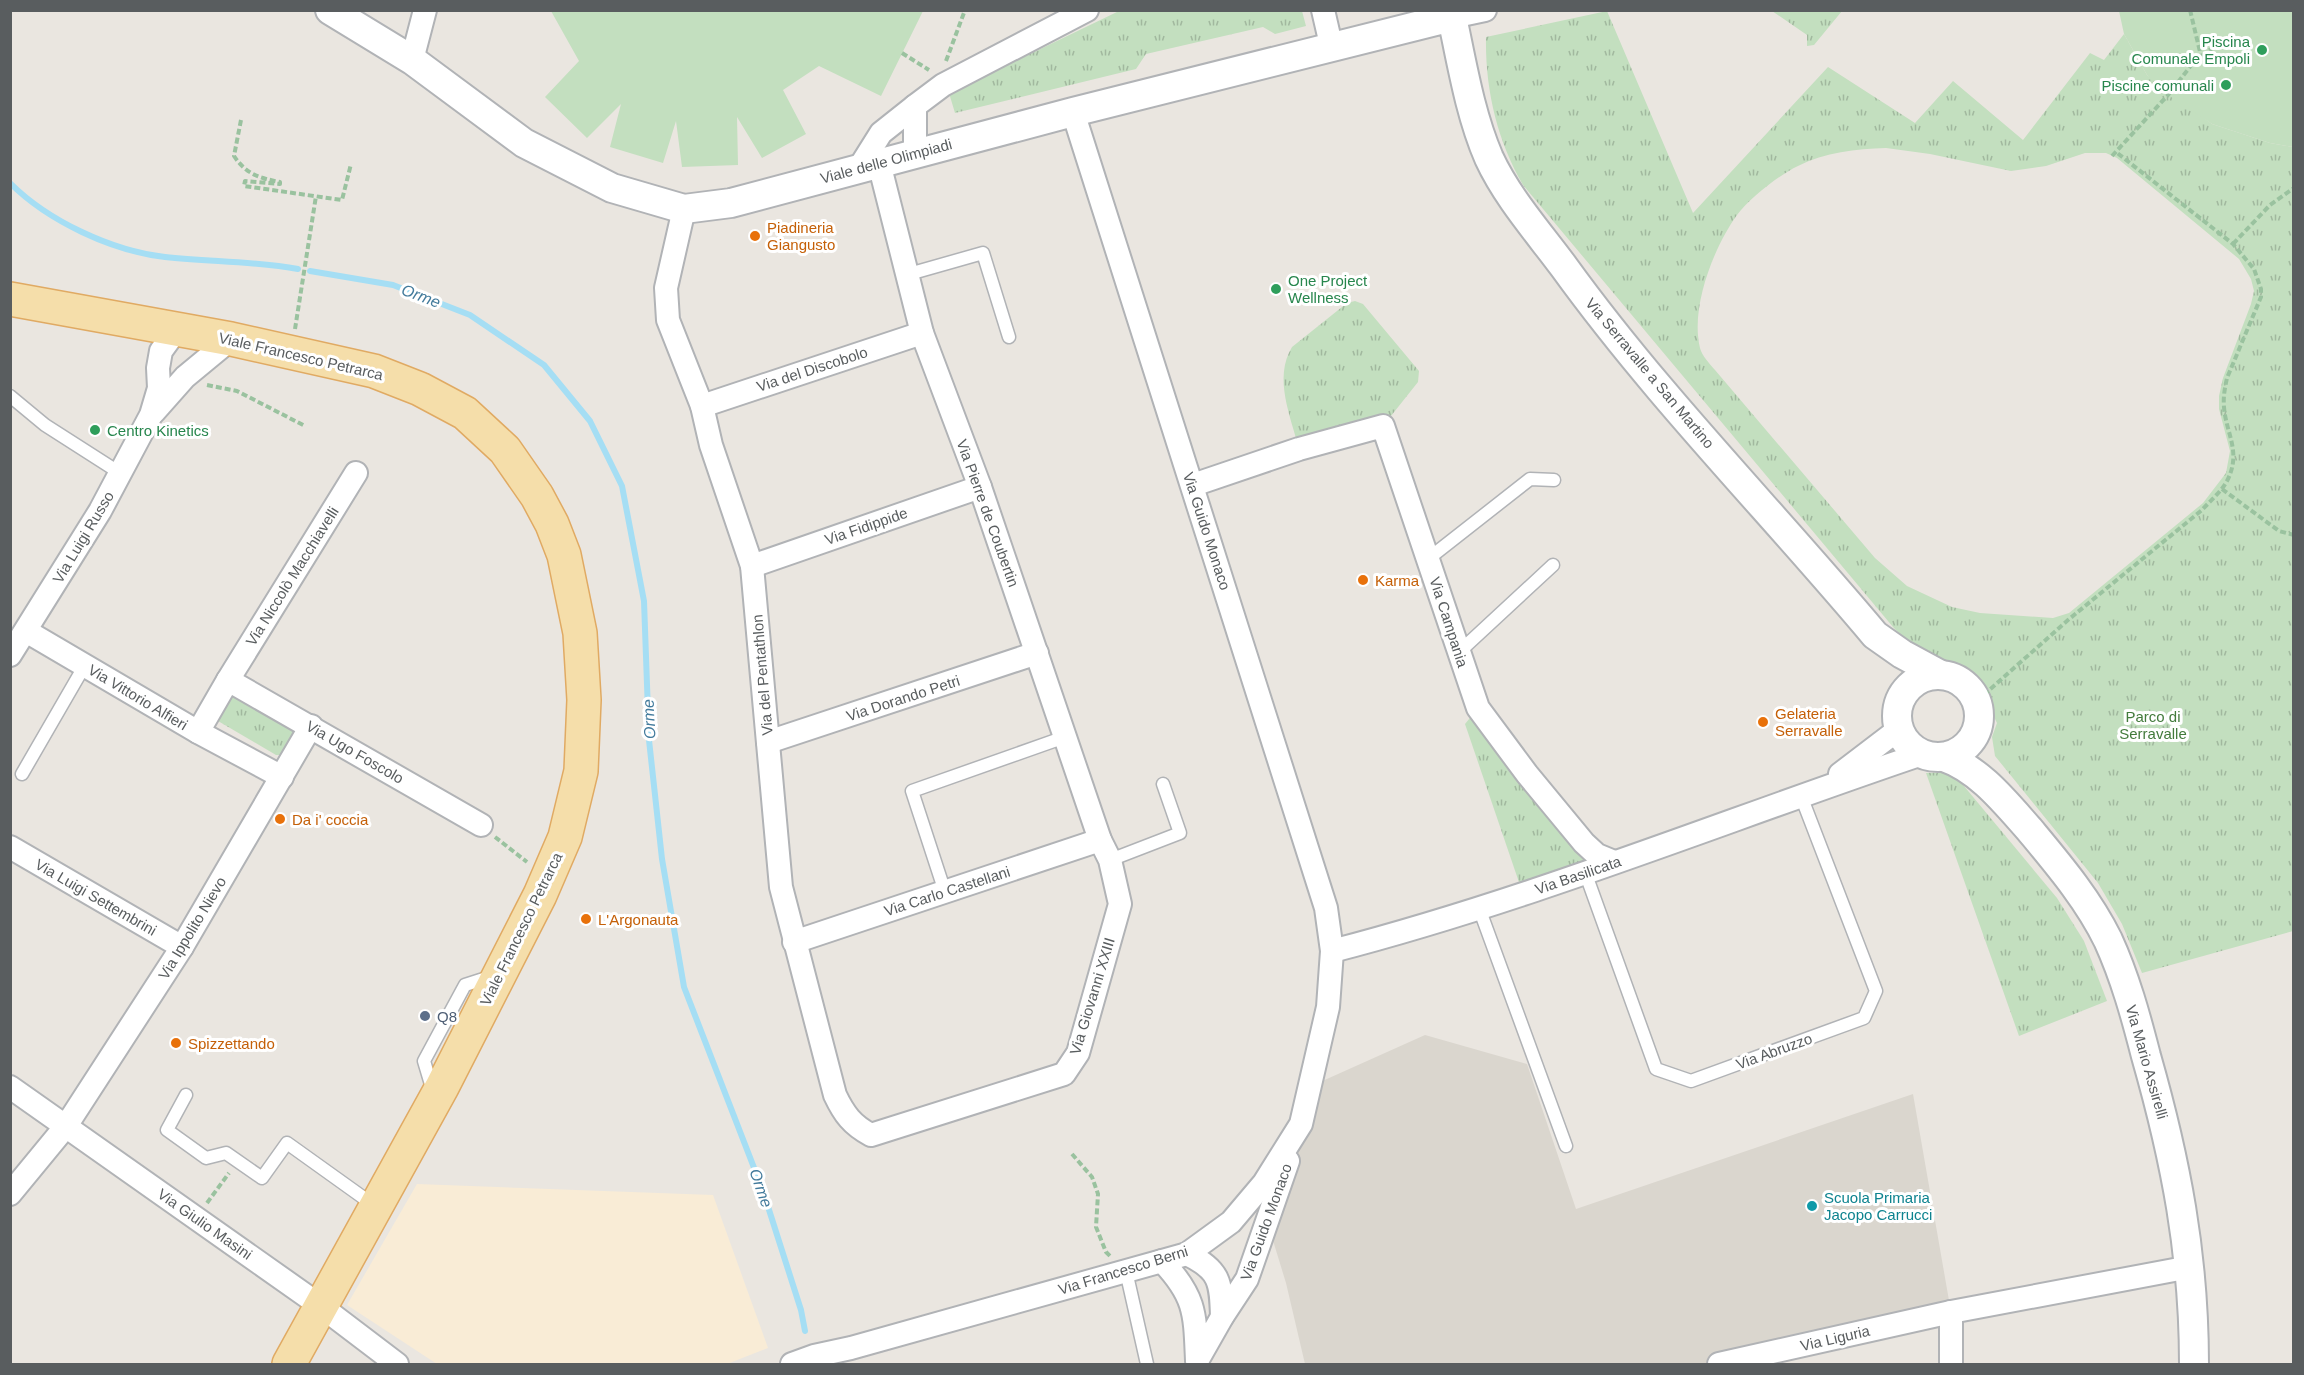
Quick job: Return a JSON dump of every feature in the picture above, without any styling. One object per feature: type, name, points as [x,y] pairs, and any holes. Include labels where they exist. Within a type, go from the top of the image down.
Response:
[{"type":"main road","name":"Viale Francesco Petrarca","points":[[10,299],[203,333],[374,371],[420,389],[465,413],[505,450],[537,496],[552,524],[564,555],[580,633],[584,700],[581,771],[565,837],[540,895],[436,1099],[289,1365]]},
{"type":"street","name":"Viale delle Olimpiadi","points":[[330,10],[412,60],[524,143],[612,189],[684,209],[731,203],[1073,112],[1332,49],[1384,33],[1485,10]]},
{"type":"street","points":[[869,165],[880,133],[943,85],[1087,10]]},
{"type":"street","points":[[1323,10],[1332,49]]},
{"type":"street","points":[[412,60],[422,12]]},
{"type":"street","name":"Via Serravalle a San Martino","points":[[1452,17],[1477,121],[1489,157],[1502,181],[1638,364],[1875,635]]},
{"type":"street","points":[[915,106],[915,153]]},
{"type":"street","name":"Via Guido Monaco","points":[[1073,112],[1326,908],[1332,951]]},
{"type":"street","name":"Via Pierre de Coubertin","points":[[869,165],[909,274],[922,333],[980,487],[1105,850]]},
{"type":"street","name":"Via del Pentathlon","points":[[684,209],[666,288],[668,320],[702,405],[711,445],[752,566],[781,888],[835,1095],[846,1116],[857,1127],[871,1135]]},
{"type":"street","name":"Via Luigi Russo","points":[[131,320],[152,351],[158,368]]},
{"type":"street","name":"Via Luigi Russo","points":[[10,655],[100,511],[151,415],[159,387],[158,368],[161,351],[203,333]]},
{"type":"street","name":"Via Luigi Russo","points":[[151,415],[193,379],[203,333]]},
{"type":"street","name":"Via Luigi Russo","points":[[193,379],[203,333]]},
{"type":"street","name":"Via del Discobolo","points":[[702,405],[922,333]]},
{"type":"street","name":"Via Campania","points":[[1193,485],[1299,449],[1383,426],[1478,708],[1520,765],[1584,843],[1597,855],[1614,862]]},
{"type":"street","name":"Via Niccolò Macchiavelli","points":[[228,680],[356,473]]},
{"type":"street","name":"Via Fidippide","points":[[752,566],[980,487]]},
{"type":"street","name":"Via Vittorio Alfieri","points":[[26,631],[198,732],[228,680]]},
{"type":"street","points":[[1875,635],[1902,654],[1939,674],[1963,683],[1977,701],[1979,721],[1977,748],[2001,796]]},
{"type":"street","points":[[1875,635],[1889,663],[1900,699]]},
{"type":"street","name":"Via Dorando Petri","points":[[768,742],[1037,653]]},
{"type":"street","points":[[1939,674],[1916,681],[1906,689],[1900,699],[1897,717],[1904,739],[1933,755],[1960,762],[2001,796]]},
{"type":"street","name":"Via Ugo Foscolo","points":[[228,680],[481,825]]},
{"type":"street","name":"Via Ippolito Nievo","points":[[10,1194],[66,1126],[182,947],[310,726]]},
{"type":"street","name":"Via Basilicata","points":[[1810,792],[1874,750],[1899,729]]},
{"type":"street","points":[[1933,755],[1964,748],[1977,731]]},
{"type":"street","points":[[198,732],[282,777]]},
{"type":"street","name":"Via Basilicata","points":[[1332,951],[1391,936],[1479,908],[1810,792],[1933,755]]},
{"type":"street","name":"Via Mario Assirelli","points":[[2001,796],[2054,858],[2084,899],[2108,941],[2122,975],[2163,1116],[2177,1179],[2190,1267],[2194,1317],[2194,1365]]},
{"type":"street","name":"Via Luigi Settembrini","points":[[10,847],[182,947]]},
{"type":"street","name":"Via Carlo Castellani","points":[[794,942],[945,892],[1105,850]]},
{"type":"street","name":"Via Giovanni XXIII","points":[[871,1135],[1064,1074],[1078,1053],[1120,904],[1105,850]]},
{"type":"street","name":"Via Francesco Berni","points":[[792,1365],[814,1356],[1187,1254],[1231,1222],[1264,1183],[1301,1124],[1329,1007],[1332,951]]},
{"type":"street","name":"Via Giulio Masini","points":[[10,1087],[322,1307],[397,1365]]},
{"type":"street","name":"Via Guido Monaco","points":[[1196,1363],[1247,1279],[1301,1124]]},
{"type":"street","name":"Via Guido Monaco","points":[[1187,1254],[1204,1262],[1214,1273],[1222,1288],[1222,1317]]},
{"type":"street","name":"Via Guido Monaco","points":[[1162,1261],[1174,1274],[1192,1304],[1196,1363]]},
{"type":"street","name":"Via Liguria","points":[[1719,1365],[1748,1361],[1950,1312],[2190,1267]]},
{"type":"street","points":[[1950,1312],[1952,1365]]},
{"type":"lane","points":[[909,274],[983,253],[1009,337]]},
{"type":"lane","points":[[10,396],[45,425],[120,473]]},
{"type":"lane","points":[[1428,559],[1530,479],[1554,480]]},
{"type":"lane","points":[[1458,653],[1553,565]]},
{"type":"lane","points":[[22,774],[85,665]]},
{"type":"lane","points":[[945,892],[912,791],[1065,737]]},
{"type":"lane","points":[[1105,850],[1180,833],[1163,784]]},
{"type":"lane","name":"Via Abruzzo","points":[[1585,872],[1656,1070],[1690,1081],[1864,1018],[1876,991],[1810,792]]},
{"type":"lane","points":[[1479,908],[1566,1146]]},
{"type":"lane","points":[[186,1095],[167,1130],[206,1158],[226,1153],[262,1178],[286,1143],[376,1207]]},
{"type":"lane","points":[[1126,1271],[1147,1365]]},
{"type":"path","points":[[944,70],[965,10]]},
{"type":"path","points":[[2190,10],[2202,57]]},
{"type":"path","points":[[1977,701],[2068,620],[2202,510],[2222,489],[2230,473],[2234,453],[2224,407],[2224,391],[2261,297],[2261,289],[2254,269],[2233,244],[2114,154],[2168,95],[2193,63],[2220,42]]},
{"type":"path","points":[[242,120],[234,156],[248,173],[262,179],[280,182],[280,184],[245,181],[244,186],[342,200],[351,164]]},
{"type":"path","points":[[2233,244],[2270,205],[2294,188]]},
{"type":"path","points":[[295,330],[316,196]]},
{"type":"path","points":[[193,379],[237,391],[305,426]]},
{"type":"path","points":[[2222,489],[2279,531],[2294,535]]},
{"type":"path","points":[[481,825],[518,856],[535,866]]},
{"type":"path","points":[[1072,1154],[1092,1177],[1098,1194],[1096,1227],[1106,1252],[1126,1271]]},
{"type":"path","points":[[196,1218],[238,1161]]},
{"type":"shaded area","points":[[1425,1035],[1527,1064],[1576,1209],[1913,1094],[1951,1312],[1719,1364],[1305,1364],[1286,1283],[1267,1221],[1309,1087]]},
{"type":"shaded area","points":[[417,1184],[713,1195],[768,1348],[727,1364],[437,1364],[347,1305]]},
{"type":"green space","points":[[551,11],[923,11],[881,96],[819,66],[783,90],[806,134],[762,158],[737,117],[738,165],[682,167],[676,121],[663,163],[610,147],[621,104],[587,138],[545,97],[579,61]]},
{"type":"green space","points":[[1119,11],[1302,11],[1306,26],[1275,34],[1263,27],[1146,54],[1136,69],[955,113],[949,93]]},
{"type":"green space","name":"Parco di Serravalle","points":[[1607,11],[1693,213],[1828,67],[1915,123],[1953,81],[2023,140],[2090,53],[2104,60],[2124,34],[2147,75],[2212,124],[2270,143],[2293,147],[2293,931],[2142,973],[2122,924],[2098,883],[1995,756],[1992,737],[1997,723],[1993,715],[1989,690],[1975,673],[1960,666],[1944,663],[1911,646],[1893,627],[1523,185],[1506,150],[1494,114],[1488,76],[1486,37]],"holes":[[[1886,148],[1930,154],[2011,171],[2046,166],[2085,153],[2106,153],[2117,158],[2239,259],[2251,279],[2254,291],[2251,304],[2223,378],[2219,396],[2219,409],[2230,451],[2226,473],[2203,503],[2069,613],[2053,618],[1980,613],[1952,607],[1907,586],[1875,558],[1709,363],[1700,348],[1698,314],[1706,278],[1728,228],[1757,194],[1790,170],[1830,154]]]},
{"type":"green space","points":[[1772,11],[1842,11],[1814,45],[1807,46],[1807,35]]},
{"type":"green space","name":"Piscine comunali","points":[[2119,11],[2293,11],[2293,147],[2270,143],[2212,124],[2168,95],[2147,75],[2124,34]]},
{"type":"green space","points":[[1355,301],[1363,304],[1419,371],[1418,382],[1383,426],[1299,449],[1285,398],[1284,372],[1287,359],[1292,347],[1347,303]]},
{"type":"green space","points":[[232,694],[296,732],[282,755],[276,755],[218,721],[218,716]]},
{"type":"green space","points":[[1478,708],[1614,862],[1523,894],[1465,724]]},
{"type":"green space","points":[[1926,773],[1954,774],[2057,898],[2084,941],[2107,1001],[2019,1036]]},
{"type":"waterway","name":"Orme","points":[[10,183],[25,197],[62,222],[124,248],[165,257],[265,264],[298,269]]},
{"type":"waterway","name":"Orme","points":[[310,271],[393,285],[470,315],[544,365],[590,421],[622,486],[644,601],[649,740],[662,859],[684,987],[763,1191],[801,1310],[805,1331]]},
{"type":"place","name":"Piscina Comunale Empoli","points":[[2262,50]]},
{"type":"place","name":"Piscine comunali","points":[[2226,85]]},
{"type":"place","name":"Piadineria Giangusto","points":[[755,236]]},
{"type":"place","name":"One Project Wellness","points":[[1276,289]]},
{"type":"place","name":"Centro Kinetics","points":[[95,430]]},
{"type":"place","name":"Karma","points":[[1363,580]]},
{"type":"place","name":"Gelateria Serravalle","points":[[1763,722]]},
{"type":"place","name":"Da i' coccia","points":[[280,819]]},
{"type":"place","name":"L'Argonauta","points":[[586,919]]},
{"type":"place","name":"Q8","points":[[425,1016]]},
{"type":"place","name":"Spizzettando","points":[[176,1043]]},
{"type":"place","name":"Scuola Primaria Jacopo Carrucci","points":[[1812,1206]]}]
